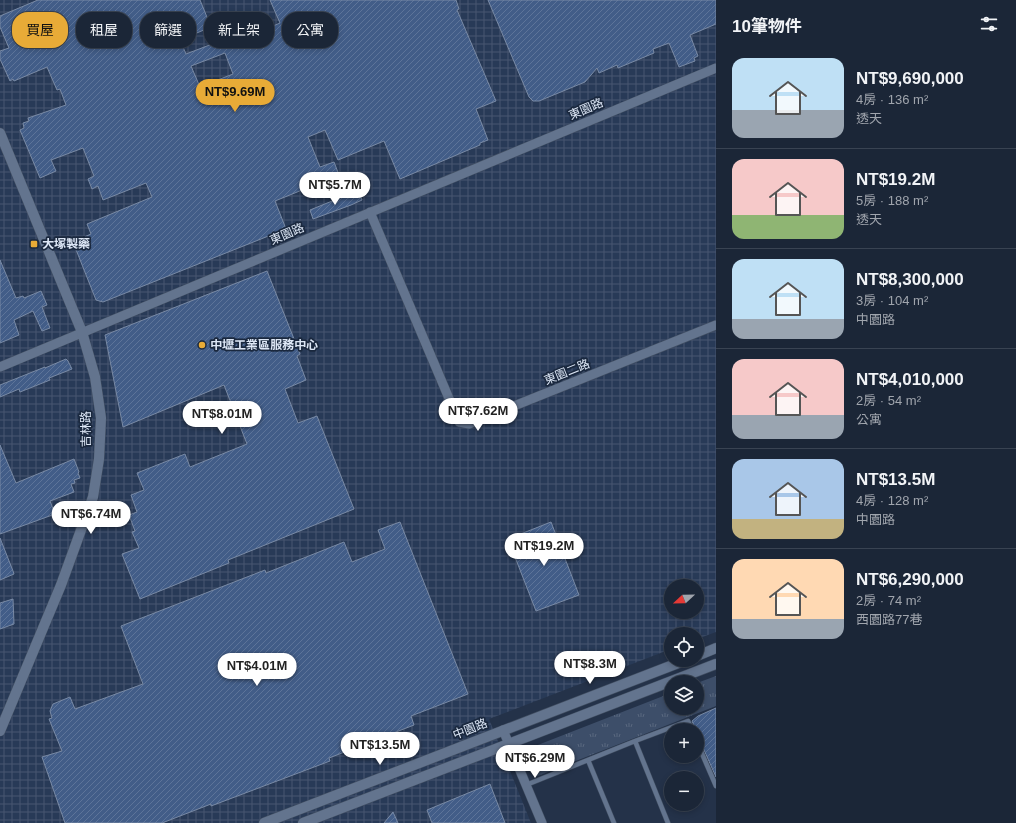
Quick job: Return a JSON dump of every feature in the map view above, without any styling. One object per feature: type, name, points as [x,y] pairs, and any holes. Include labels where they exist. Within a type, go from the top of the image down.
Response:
[{"type":"main road","name":"吉林路","points":[[0,133],[82,332],[95,377],[101,418],[99,459],[93,497],[61,585],[1,731]]},
{"type":"main road","points":[[704,653],[716,648]]},
{"type":"main road","points":[[303,823],[716,664]]},
{"type":"main road","name":"中園路","points":[[264,823],[668,667]]},
{"type":"street","name":"東園路","points":[[0,367],[716,68]]},
{"type":"street","name":"東園二路","points":[[370,212],[459,422],[469,424],[716,325]]},
{"type":"street","points":[[503,730],[542,823]]},
{"type":"lane","points":[[526,785],[664,730]]},
{"type":"lane","points":[[635,741],[668,823]]},
{"type":"lane","points":[[704,758],[716,786]]},
{"type":"lane","points":[[588,760],[614,823]]},
{"type":"shaded area","points":[[0,0],[716,0],[716,632],[704,636],[704,627],[664,627],[664,652],[489,719],[531,823],[0,823]]},
{"type":"green space","points":[[716,676],[716,706],[704,711],[704,680]]},
{"type":"green space","points":[[664,696],[664,715],[693,715],[673,723],[664,723],[664,726],[535,777],[525,750]]},
{"type":"building","points":[[38,0],[200,0],[205,12],[204,30],[196,33],[196,12],[140,12],[140,48],[183,48],[186,54],[204,47],[274,48],[274,26],[280,23],[270,0],[456,0],[459,9],[457,10],[496,101],[476,109],[488,140],[480,143],[480,145],[400,179],[384,141],[338,160],[325,130],[308,137],[320,167],[334,162],[339,175],[275,201],[286,229],[103,302],[96,300],[73,242],[91,234],[87,224],[152,197],[146,183],[103,200],[98,186],[92,189],[88,179],[94,176],[83,148],[51,160],[56,171],[40,178],[20,130],[24,128],[23,123],[29,121],[28,118],[66,105],[60,89],[57,90],[47,67],[14,81],[13,79],[10,81],[0,59],[0,51],[9,48],[0,27],[0,16]],"holes":[[[225,53],[233,74],[200,87],[191,66]]]},
{"type":"building","points":[[488,0],[716,0],[716,24],[690,35],[698,56],[694,58],[695,61],[679,67],[669,43],[653,49],[654,53],[618,68],[617,65],[599,73],[597,68],[585,82],[539,101],[533,101],[529,97]]},
{"type":"building","points":[[359,193],[362,200],[313,219],[310,210],[347,195],[348,198]]},
{"type":"building","points":[[0,260],[16,298],[23,296],[24,298],[41,291],[47,305],[42,307],[50,328],[42,331],[33,311],[14,320],[19,335],[0,343]]},
{"type":"building","points":[[267,271],[300,354],[297,356],[306,380],[285,389],[298,423],[317,416],[354,509],[228,560],[229,563],[140,599],[122,554],[139,548],[132,532],[135,531],[129,515],[137,512],[131,495],[144,490],[137,473],[185,454],[190,467],[247,444],[224,385],[123,427],[105,335]]},
{"type":"building","points":[[66,359],[72,369],[20,392],[19,389],[0,397],[0,385]]},
{"type":"building","points":[[0,445],[16,483],[74,459],[80,478],[74,480],[75,483],[71,484],[74,492],[50,501],[55,514],[0,534]]},
{"type":"building","points":[[400,522],[468,694],[411,716],[414,725],[329,758],[330,761],[162,823],[65,823],[42,757],[62,751],[49,719],[52,718],[50,711],[53,704],[70,697],[75,709],[143,684],[121,626],[265,570],[266,573],[344,542],[352,562],[385,549],[378,530]]},
{"type":"building","points":[[551,522],[579,595],[536,611],[508,539]]},
{"type":"building","points":[[0,538],[14,574],[0,580]]},
{"type":"building","points":[[13,599],[14,624],[0,629],[0,603]]},
{"type":"building","points":[[716,708],[716,777],[704,750],[704,723],[693,723],[692,721],[698,716],[704,715],[704,713]]},
{"type":"building","points":[[490,784],[505,823],[432,823],[427,810]]},
{"type":"building","points":[[393,812],[398,823],[384,823]]},
{"type":"place","name":"大塚製藥","points":[[34,244]]},
{"type":"place","name":"中壢工業區服務中心","points":[[202,345]]}]
